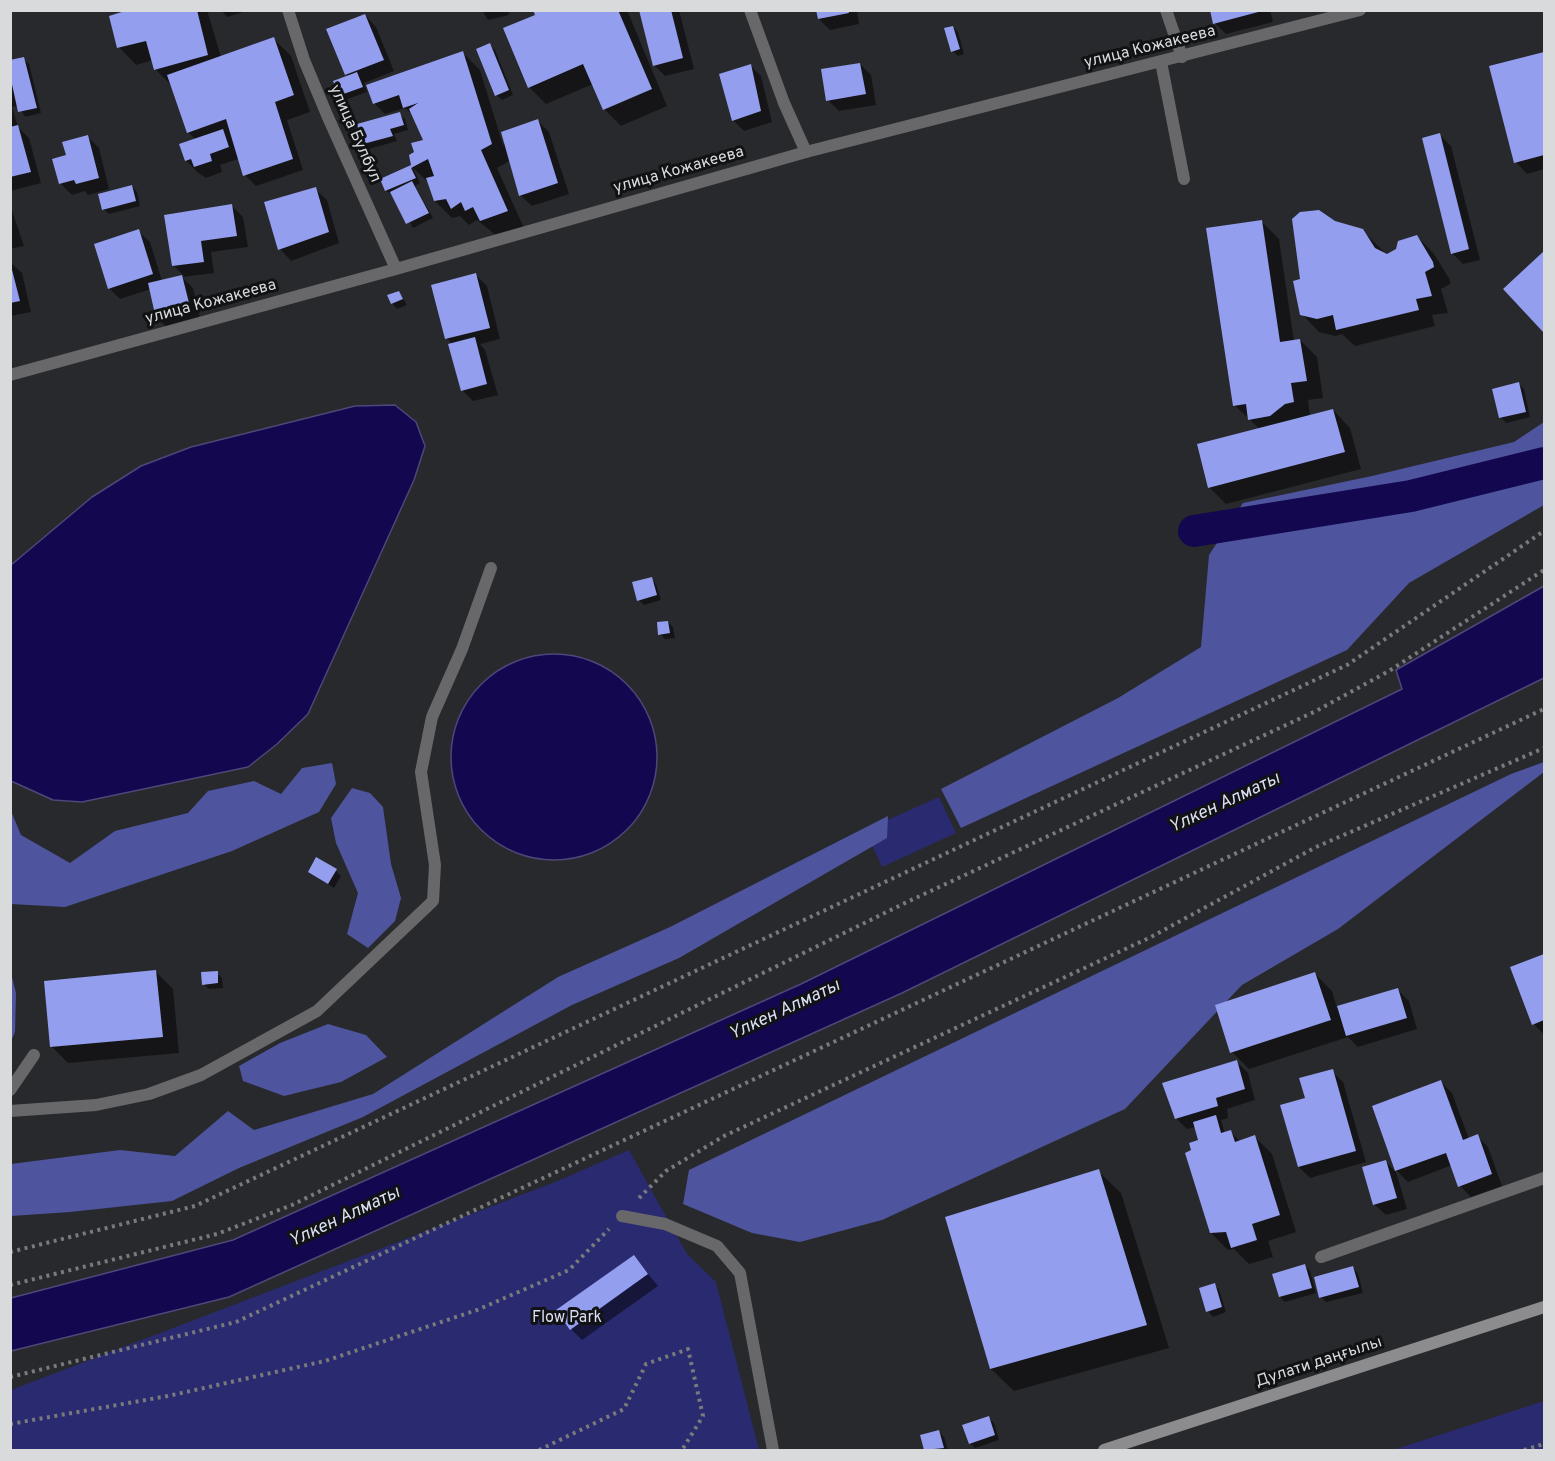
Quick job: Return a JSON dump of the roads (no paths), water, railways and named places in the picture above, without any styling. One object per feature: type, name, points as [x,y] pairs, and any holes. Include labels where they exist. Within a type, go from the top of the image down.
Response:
[{"type":"main road","name":"Дулати даңғылы","points":[[1104,1450],[1545,1307]]},
{"type":"street","name":"улица Булбул","points":[[288,10],[304,60],[396,269]]},
{"type":"street","points":[[750,10],[784,103],[806,152]]},
{"type":"street","points":[[1166,10],[1182,57]]},
{"type":"street","name":"улица Кожакеева","points":[[10,375],[396,269],[806,152],[1360,10]]},
{"type":"street","points":[[1161,62],[1184,179]]},
{"type":"street","points":[[10,1111],[96,1105],[149,1094],[201,1075],[318,1011],[433,901],[435,865],[421,772],[432,717],[462,649],[491,568]]},
{"type":"street","points":[[10,1090],[34,1055]]},
{"type":"street","points":[[1321,1257],[1545,1178]]},
{"type":"street","points":[[622,1216],[665,1224],[717,1246],[740,1273],[773,1450]]},
{"type":"water","points":[[395,405],[416,422],[425,446],[414,480],[308,714],[277,744],[248,767],[82,802],[53,800],[11,781],[11,565],[92,497],[141,466],[191,447],[355,406]]},
{"type":"water","name":"Үлкен Алматы","points":[[1544,586],[1544,678],[902,993],[229,1297],[11,1351],[11,1298],[233,1240],[801,984],[1402,689],[1396,670]]},
{"type":"water","points":[[544,654],[564,654],[584,658],[603,666],[627,684],[645,708],[653,727],[657,757],[653,787],[645,806],[627,830],[603,848],[584,856],[564,860],[544,860],[524,856],[505,848],[489,837],[474,822],[463,806],[455,787],[451,767],[451,747],[455,727],[463,708],[474,692],[489,677],[505,666],[524,658]]},
{"type":"waterway","points":[[1194,531],[1411,496],[1544,463]]},
{"type":"park label","name":"Flow Park","points":[[567,1319]]}]
